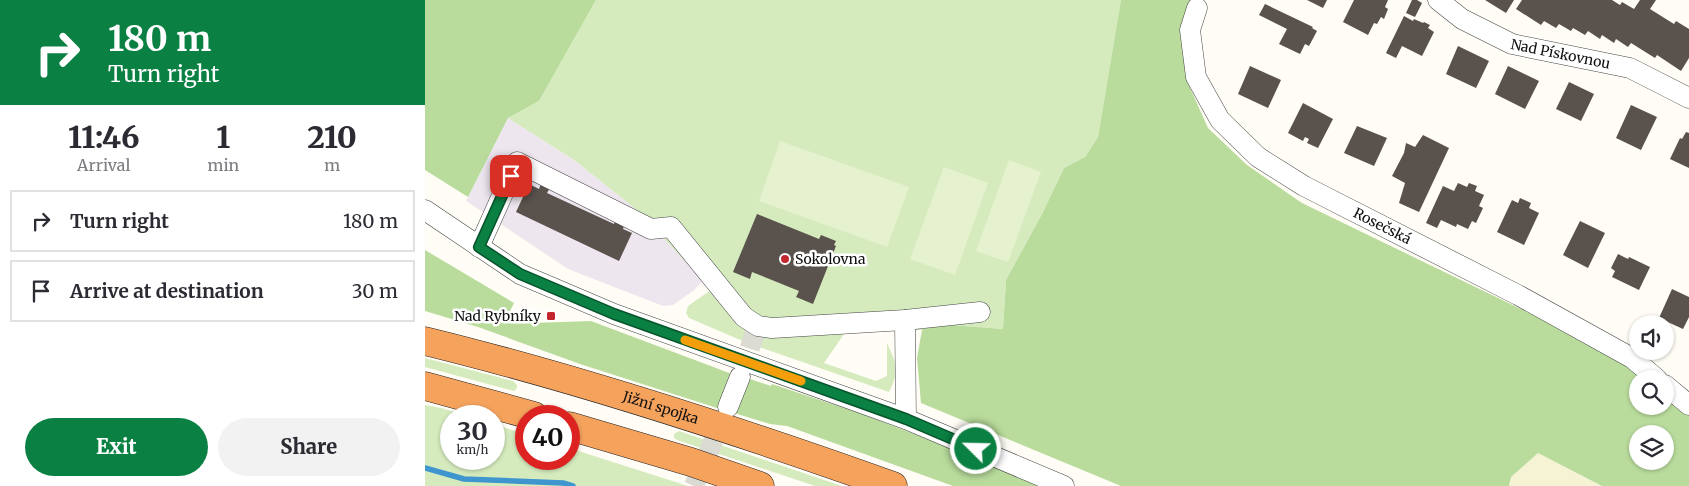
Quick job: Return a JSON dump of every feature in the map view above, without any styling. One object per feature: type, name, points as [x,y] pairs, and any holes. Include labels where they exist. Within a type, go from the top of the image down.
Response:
[{"type":"highway","name":"Jižní spojka","points":[[425,340],[623,396],[775,444],[893,486]]},
{"type":"highway","points":[[425,386],[515,411]]},
{"type":"highway","points":[[580,429],[691,462],[760,486]]},
{"type":"street","name":"Nad Pískovnou","points":[[1438,0],[1462,20],[1512,44],[1630,68],[1689,98]]},
{"type":"street","name":"Rosečská","points":[[1197,8],[1190,30],[1196,77],[1219,120],[1258,157],[1304,186],[1518,296],[1632,358],[1646,370]]},
{"type":"street","points":[[479,247],[517,162],[651,229],[671,227],[744,317],[757,328],[905,320],[980,312]]},
{"type":"street","points":[[425,210],[520,274],[614,314],[906,419],[1064,486]]},
{"type":"street","points":[[905,320],[906,419]]},
{"type":"street","points":[[728,407],[740,377]]},
{"type":"street","points":[[1674,393],[1689,405]]},
{"type":"shaded area","points":[[508,118],[574,160],[642,214],[703,281],[693,291],[673,305],[663,306],[568,269],[466,201]]},
{"type":"shaded area","points":[[1538,453],[1602,486],[1509,486],[1511,477]]},
{"type":"green space","points":[[425,0],[596,0],[539,101],[508,118],[468,197],[425,170]]},
{"type":"green space","points":[[596,0],[1121,0],[1098,137],[1085,157],[1064,168],[1042,214],[1006,280],[1003,329],[938,324],[922,330],[844,330],[844,334],[824,363],[876,381],[887,376],[887,343],[893,356],[896,373],[889,392],[745,342],[689,318],[686,313],[688,306],[711,290],[642,214],[574,160],[508,118],[539,101]]},
{"type":"green space","points":[[1121,0],[1198,0],[1187,81],[1208,128],[1247,165],[1302,203],[1624,359],[1637,370],[1629,370],[1629,415],[1674,415],[1674,401],[1689,414],[1689,486],[1602,486],[1538,453],[1511,477],[1509,486],[1121,486],[921,403],[917,358],[922,330],[938,324],[1003,329],[1006,280],[1042,214],[1064,168],[1085,157],[1098,137]]},
{"type":"green space","points":[[780,141],[909,187],[887,247],[759,201]]},
{"type":"green space","points":[[1009,160],[1041,172],[1008,262],[976,251]]},
{"type":"green space","points":[[944,167],[988,183],[955,275],[910,259]]},
{"type":"green space","points":[[425,250],[514,303],[510,311],[532,323],[591,321],[732,374],[720,409],[580,364],[478,327],[425,311]]},
{"type":"green space","points":[[425,358],[513,381],[517,388],[514,391],[425,367]]},
{"type":"green space","points":[[744,377],[771,386],[772,384],[862,414],[1051,486],[953,486],[787,426],[770,424],[731,412]]},
{"type":"green space","points":[[425,405],[440,408],[440,470],[505,470],[505,428],[515,431],[515,470],[580,470],[580,452],[688,486],[425,486]]},
{"type":"green space","points":[[679,431],[842,486],[815,486],[677,440],[674,438],[674,434]]},
{"type":"building","points":[[1307,0],[1327,0],[1323,8]]},
{"type":"building","points":[[1354,0],[1388,0],[1385,7],[1388,9],[1384,19],[1381,17],[1377,24],[1374,23],[1368,35],[1343,22]]},
{"type":"building","points":[[1412,0],[1422,3],[1415,17],[1406,13]]},
{"type":"building","points":[[1485,0],[1514,0],[1506,13]]},
{"type":"building","points":[[1522,0],[1612,0],[1620,5],[1622,2],[1634,9],[1640,0],[1656,0],[1650,9],[1674,24],[1676,21],[1689,29],[1689,58],[1681,71],[1657,55],[1655,58],[1631,43],[1628,47],[1616,39],[1614,43],[1602,35],[1600,39],[1588,31],[1585,35],[1573,28],[1571,31],[1559,24],[1556,28],[1544,21],[1541,25],[1516,9]]},
{"type":"building","points":[[1265,4],[1313,27],[1317,31],[1309,46],[1305,44],[1300,54],[1279,44],[1287,29],[1259,15]]},
{"type":"building","points":[[1404,16],[1413,21],[1414,19],[1430,25],[1428,28],[1434,32],[1422,56],[1402,46],[1396,58],[1386,53]]},
{"type":"building","points":[[1458,46],[1489,61],[1476,88],[1446,74]]},
{"type":"building","points":[[1250,66],[1281,80],[1268,108],[1238,94]]},
{"type":"building","points":[[1508,66],[1539,81],[1525,109],[1495,94]]},
{"type":"building","points":[[1569,82],[1594,94],[1581,121],[1556,109]]},
{"type":"building","points":[[1303,103],[1333,119],[1318,148],[1307,143],[1309,139],[1305,137],[1303,141],[1288,133]]},
{"type":"building","points":[[1631,105],[1657,117],[1641,150],[1616,138]]},
{"type":"building","points":[[1357,126],[1387,138],[1374,166],[1344,153]]},
{"type":"building","points":[[1686,132],[1689,133],[1689,168],[1670,159],[1680,138],[1682,139]]},
{"type":"building","points":[[1423,135],[1449,148],[1419,212],[1399,203],[1405,183],[1392,176],[1404,153],[1406,143],[1415,147]]},
{"type":"building","points":[[542,181],[551,186],[547,193],[614,224],[617,217],[626,221],[623,229],[632,233],[619,261],[516,212],[529,184],[539,189]]},
{"type":"building","points":[[1458,183],[1467,187],[1469,183],[1477,186],[1475,191],[1484,195],[1479,206],[1483,208],[1476,223],[1472,221],[1468,229],[1457,224],[1456,227],[1441,220],[1437,228],[1426,223],[1443,186],[1454,191]]},
{"type":"building","points":[[1520,198],[1531,203],[1529,208],[1539,213],[1524,245],[1497,232],[1512,200],[1518,203]]},
{"type":"building","name":"Sokolovna","points":[[757,214],[819,239],[821,235],[836,241],[834,245],[836,246],[813,304],[796,297],[799,291],[752,272],[750,279],[733,272]]},
{"type":"building","points":[[1580,221],[1605,233],[1588,268],[1563,255]]},
{"type":"building","points":[[1618,254],[1650,267],[1639,290],[1612,277],[1615,271],[1611,268]]},
{"type":"building","points":[[1672,289],[1689,297],[1689,317],[1683,329],[1674,325],[1674,315],[1660,315]]},
{"type":"waterway","points":[[425,468],[464,479],[563,483],[573,486]]},
{"type":"tunnel","points":[[740,377],[756,330]]},
{"type":"tunnel","points":[[694,486],[725,414]]},
{"type":"slow traffic","points":[[685,340],[801,381]]},
{"type":"place","name":"Sokolovna","points":[[785,259]]},
{"type":"place","name":"Nad Rybníky","points":[[551,316]]},
{"type":"route","points":[[511,176],[479,247],[520,274],[614,314],[906,419],[976,449]]}]
